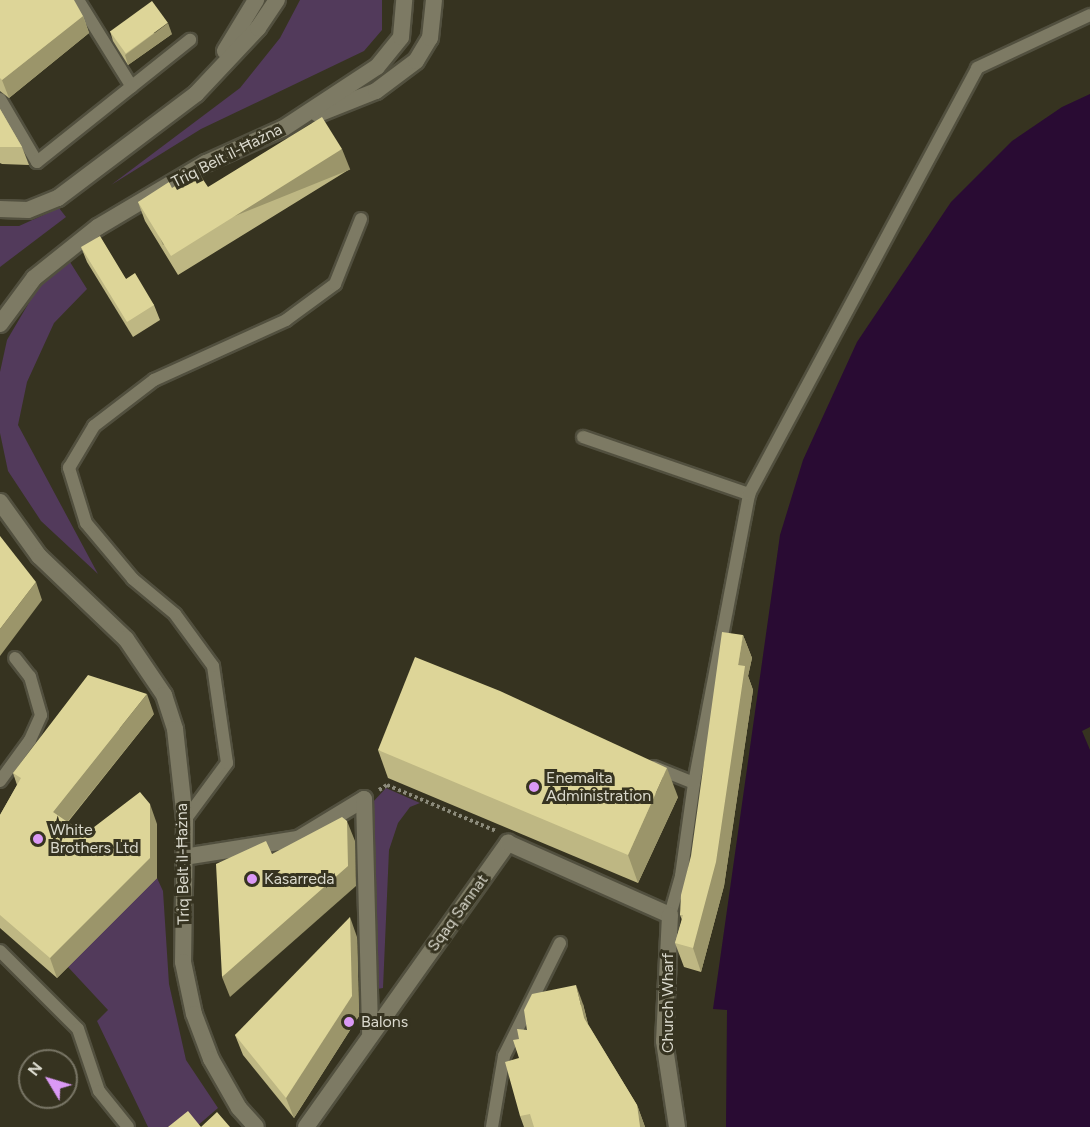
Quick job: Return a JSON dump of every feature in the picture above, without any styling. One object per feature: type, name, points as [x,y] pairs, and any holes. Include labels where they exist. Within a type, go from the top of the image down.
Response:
[{"type":"main road","points":[[196,94],[247,20],[256,0]]},
{"type":"main road","points":[[0,209],[28,210],[58,198],[196,94],[258,28],[278,0]]},
{"type":"main road","name":"Triq Belt il-Ħażna","points":[[0,324],[34,278],[98,227],[206,163],[284,128],[391,54],[401,37],[404,0]]},
{"type":"main road","points":[[284,128],[396,80],[416,61],[430,38],[434,0]]},
{"type":"main road","name":"Triq Belt il-Ħażna","points":[[0,502],[39,556],[126,639],[154,676],[175,729],[185,820],[183,962],[194,1014],[211,1059],[239,1108],[256,1127]]},
{"type":"main road","points":[[184,857],[298,839],[364,799],[370,1036]]},
{"type":"main road","name":"Sqaq Sannat","points":[[306,1127],[508,843],[669,915]]},
{"type":"main road","name":"Church Wharf","points":[[669,915],[664,1041],[677,1127]]},
{"type":"lane","points":[[78,0],[132,87]]},
{"type":"lane","points":[[669,915],[681,876],[694,783],[749,494],[977,68],[1090,15]]},
{"type":"lane","points":[[0,99],[37,162],[190,40]]},
{"type":"lane","points":[[185,820],[227,763],[213,666],[175,614],[133,579],[86,523],[69,468],[94,426],[154,380],[286,320],[335,284],[361,219]]},
{"type":"lane","points":[[583,437],[749,494]]},
{"type":"lane","points":[[0,780],[30,740],[41,715],[30,677],[15,658]]},
{"type":"lane","points":[[639,761],[694,783]]},
{"type":"lane","points":[[492,1127],[504,1056],[560,943]]},
{"type":"lane","points":[[0,951],[78,1029],[99,1091],[128,1127]]},
{"type":"path","points":[[387,785],[500,832]]},
{"type":"shaded area","points":[[300,0],[382,0],[382,30],[364,51],[201,129],[111,185],[240,88],[280,38]]},
{"type":"shaded area","points":[[1090,94],[1090,727],[1082,731],[1090,750],[1090,1127],[726,1127],[727,1010],[713,1009],[780,535],[803,460],[857,342],[951,202],[1012,141],[1062,107]]},
{"type":"shaded area","points":[[59,208],[66,217],[0,267],[0,226],[19,226]]},
{"type":"shaded area","points":[[70,262],[87,289],[54,323],[27,382],[18,425],[98,574],[41,521],[8,471],[0,433],[0,372],[7,340],[37,289]]},
{"type":"shaded area","points":[[386,788],[420,803],[410,807],[398,823],[389,850],[383,988],[372,990],[372,803]]},
{"type":"shaded area","points":[[157,878],[163,891],[169,984],[186,1060],[218,1108],[196,1127],[148,1127],[97,1021],[108,1010],[68,967]]},
{"type":"building","points":[[0,0],[74,0],[83,16],[2,80],[0,78]]},
{"type":"building","points":[[152,1],[168,23],[126,53],[110,32]]},
{"type":"building","points":[[0,109],[22,147],[0,147]]},
{"type":"building","points":[[322,117],[342,149],[171,256],[138,202],[169,182],[172,188],[198,172],[208,187]]},
{"type":"building","points":[[100,236],[126,279],[135,273],[154,305],[127,322],[81,247]]},
{"type":"building","points":[[0,536],[36,582],[0,629]]},
{"type":"building","points":[[722,632],[743,635],[738,665],[745,666],[716,862],[693,948],[675,943],[683,915],[680,915],[681,895],[691,856]]},
{"type":"building","name":"Enemalta Administration","points":[[415,657],[500,691],[667,768],[628,855],[378,750]]},
{"type":"building","name":"White Brothers Ltd","points":[[88,675],[147,694],[53,812],[85,834],[140,792],[150,804],[150,858],[50,958],[0,915],[0,815],[21,778],[13,773]]},
{"type":"building","points":[[342,817],[347,821],[348,866],[222,977],[216,864],[266,841],[272,854]]},
{"type":"building","points":[[350,917],[352,996],[286,1098],[235,1035]]},
{"type":"building","points":[[576,985],[584,1018],[637,1105],[640,1127],[534,1127],[530,1114],[520,1116],[505,1062],[519,1058],[513,1040],[519,1039],[517,1029],[527,1030],[524,1010],[532,994]]},
{"type":"building","points":[[188,1111],[201,1127],[168,1127]]},
{"type":"building","points":[[217,1112],[230,1127],[201,1127]]},
{"type":"place","name":"Enemalta Administration","points":[[534,787]]},
{"type":"place","name":"White Brothers Ltd","points":[[38,839]]},
{"type":"place","name":"Kasarreda","points":[[252,879]]},
{"type":"place","name":"Balons","points":[[349,1022]]}]
